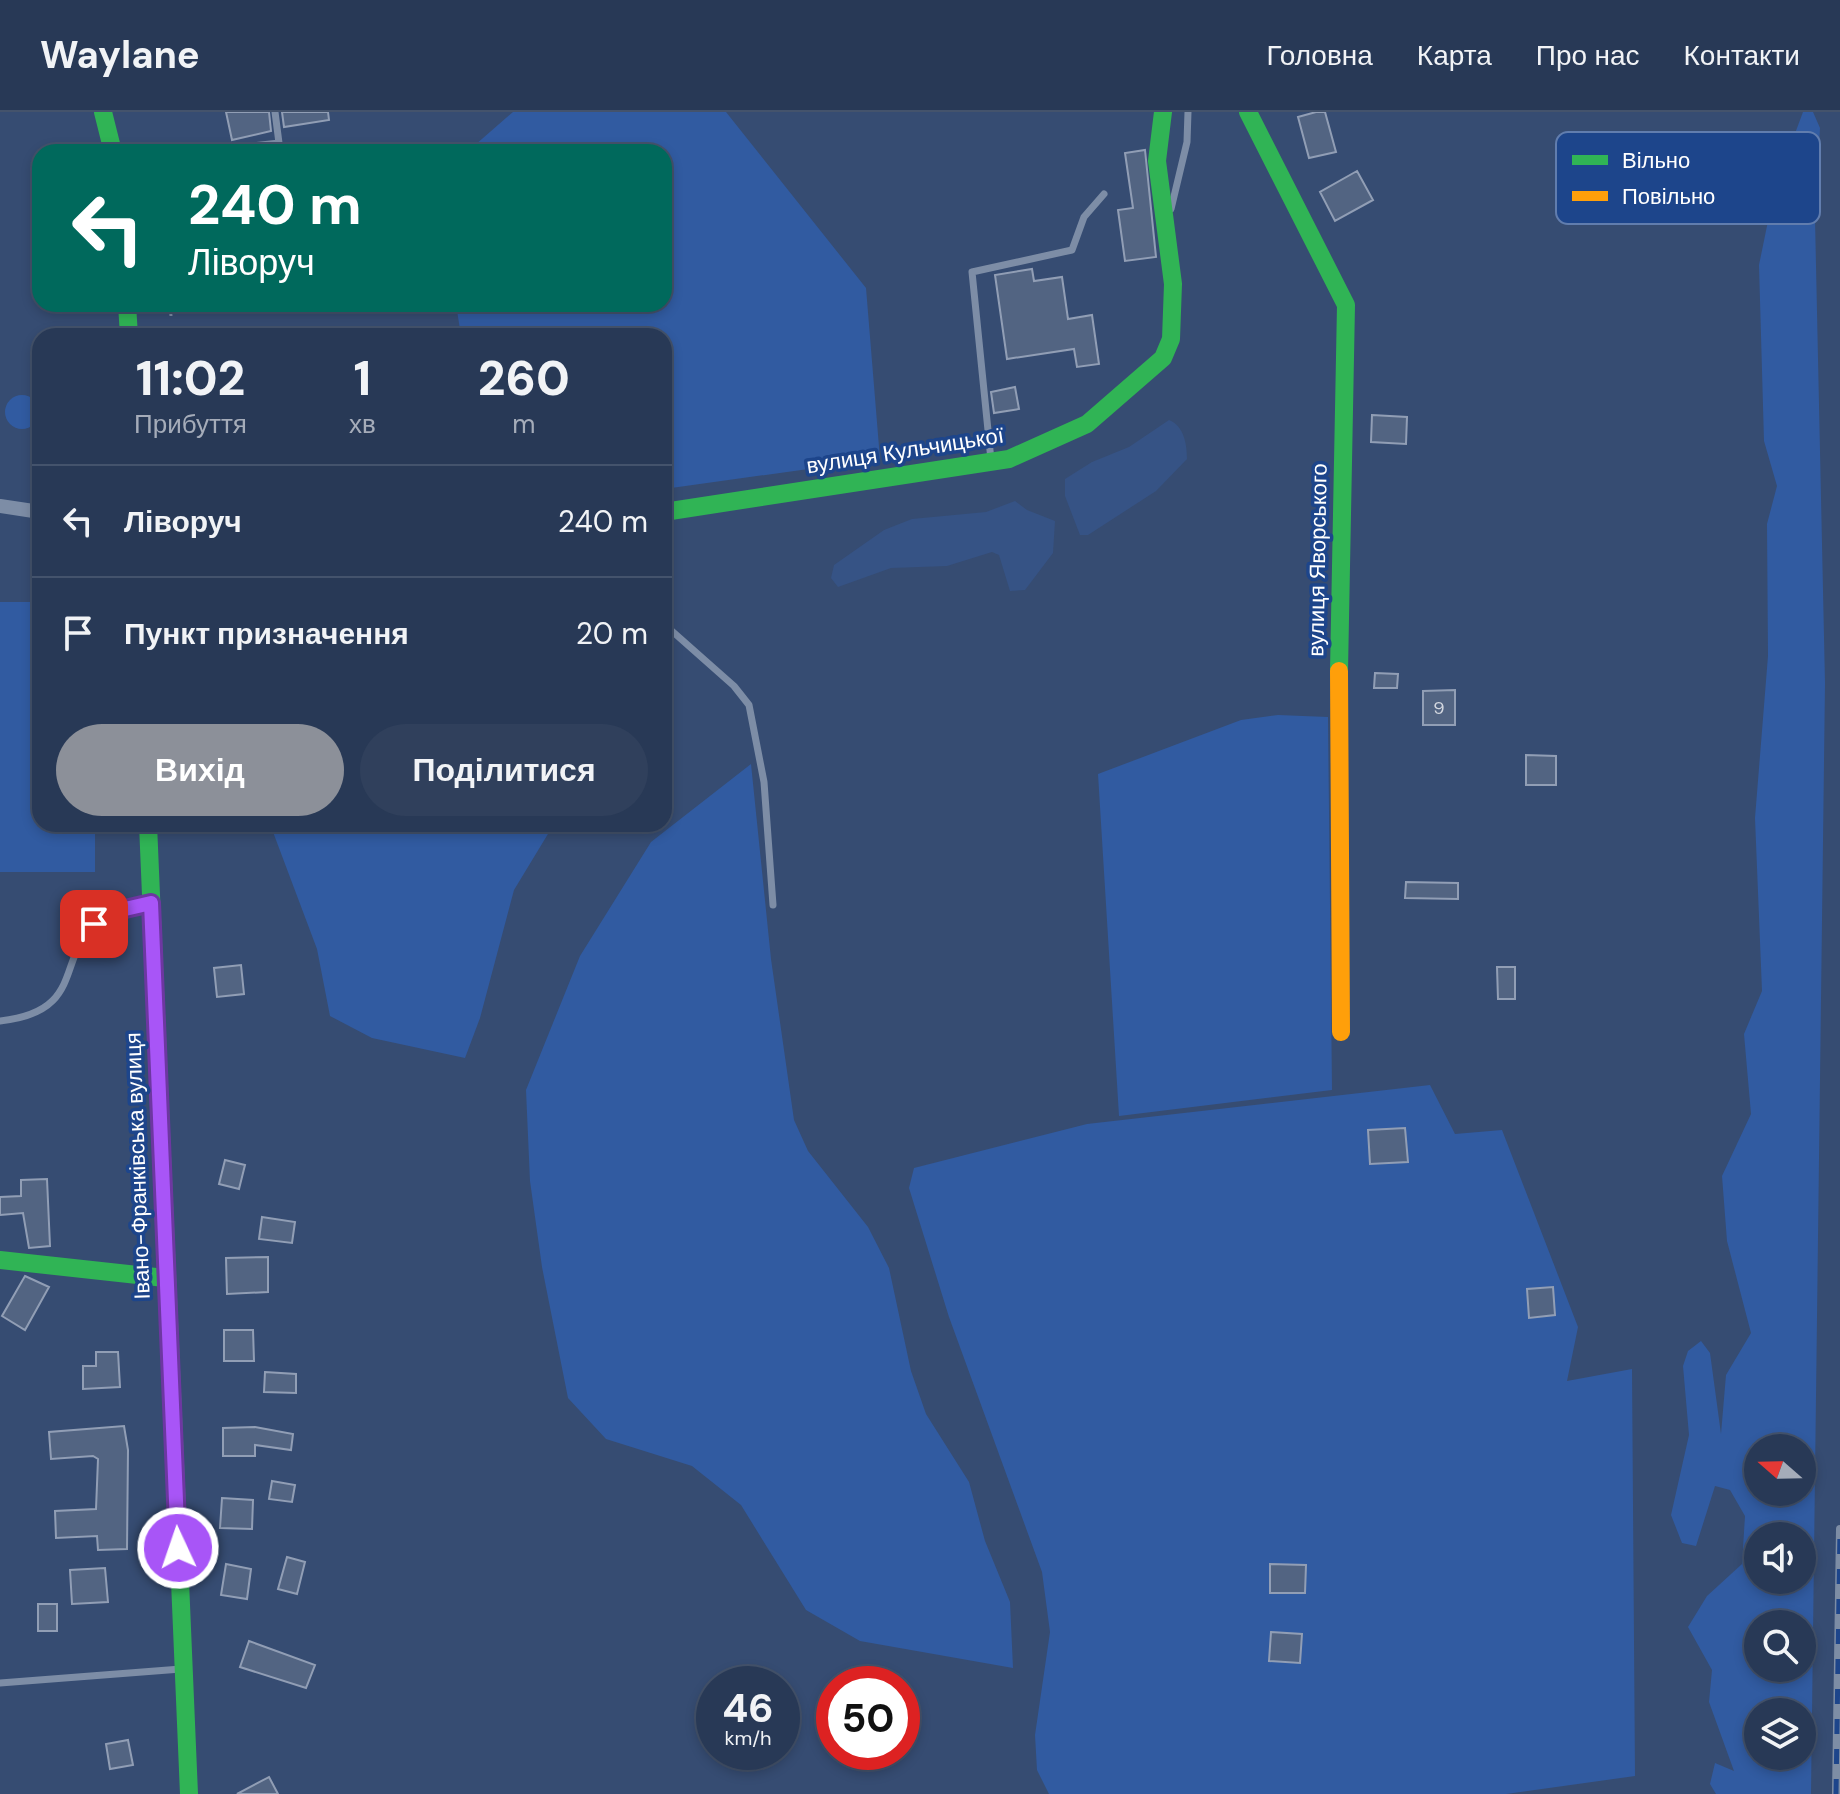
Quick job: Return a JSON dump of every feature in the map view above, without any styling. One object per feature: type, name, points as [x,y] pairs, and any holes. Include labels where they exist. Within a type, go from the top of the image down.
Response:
[{"type":"street","points":[[103,112],[111,144]]},
{"type":"street","name":"вулиця Яворського","points":[[1248,112],[1263,136],[1346,305],[1338,710],[1341,1032]]},
{"type":"street","name":"вулиця Кульчицької","points":[[672,511],[1009,459],[1087,424],[1163,358],[1171,339],[1173,284],[1157,161],[1166,114]]},
{"type":"street","points":[[0,506],[32,511]]},
{"type":"street","name":"Івано-Франківська вулиця","points":[[148,832],[189,1794]]},
{"type":"street","points":[[0,1260],[165,1278]]},
{"type":"lane","points":[[270,144],[279,143],[275,112]]},
{"type":"lane","points":[[1165,226],[1187,142],[1188,112]]},
{"type":"lane","points":[[991,462],[972,272],[1072,250],[1084,217],[1104,194]]},
{"type":"lane","points":[[672,631],[734,686],[749,705],[764,782],[773,905]]},
{"type":"lane","points":[[0,1021],[29,1018],[50,1005],[63,991],[83,938],[108,913],[151,903]]},
{"type":"lane","points":[[0,1683],[184,1669]]},
{"type":"path","points":[[171,312],[171,316]]},
{"type":"shaded area","points":[[513,112],[726,112],[866,288],[880,459],[672,488],[672,328],[460,328],[457,312],[672,312],[672,144],[476,144]]},
{"type":"shaded area","points":[[1803,112],[1813,112],[1820,132],[1796,132]]},
{"type":"shaded area","points":[[1767,224],[1815,224],[1825,683],[1816,1434],[1744,1434],[1744,1506],[1815,1506],[1814,1522],[1745,1522],[1745,1516],[1730,1490],[1715,1486],[1696,1546],[1682,1543],[1671,1515],[1689,1435],[1683,1366],[1688,1351],[1701,1341],[1710,1353],[1721,1434],[1726,1375],[1751,1333],[1727,1241],[1722,1176],[1751,1114],[1744,1034],[1762,991],[1755,818],[1768,656],[1767,524],[1777,486],[1764,441],[1759,265]]},
{"type":"shaded area","points":[[15,396],[32,398],[32,426],[15,428],[6,419],[6,405]]},
{"type":"shaded area","points":[[1169,420],[1181,431],[1187,459],[1156,491],[1088,535],[1080,535],[1065,496],[1065,479],[1092,462],[1129,447]]},
{"type":"shaded area","points":[[1015,501],[1027,510],[1055,521],[1053,553],[1025,590],[1010,591],[999,555],[992,552],[947,566],[891,568],[838,587],[831,578],[834,565],[884,530],[912,519],[986,512]]},
{"type":"shaded area","points":[[0,602],[32,602],[32,832],[95,832],[95,872],[0,872]]},
{"type":"shaded area","points":[[1278,715],[1328,717],[1332,1090],[1119,1116],[1098,774],[1241,720]]},
{"type":"shaded area","points":[[751,764],[771,959],[794,1120],[808,1151],[868,1227],[889,1268],[911,1371],[926,1414],[969,1482],[985,1541],[1010,1602],[1013,1668],[860,1641],[806,1610],[741,1505],[692,1466],[606,1439],[568,1398],[542,1267],[530,1181],[526,1090],[580,956],[651,842],[664,832],[672,832],[672,826]]},
{"type":"shaded area","points":[[273,832],[549,832],[514,890],[480,1018],[465,1058],[372,1038],[330,1016],[317,949]]},
{"type":"shaded area","points":[[1430,1085],[1455,1134],[1502,1130],[1578,1327],[1567,1381],[1632,1369],[1635,1776],[1506,1794],[1049,1794],[1037,1770],[1035,1735],[1050,1632],[1042,1572],[949,1317],[909,1188],[914,1168],[1087,1124]]},
{"type":"shaded area","points":[[1744,1532],[1744,1594],[1814,1594],[1813,1610],[1744,1610],[1744,1682],[1812,1682],[1812,1698],[1744,1698],[1744,1770],[1811,1770],[1811,1794],[1716,1794],[1710,1784],[1715,1763],[1734,1771],[1709,1702],[1712,1670],[1688,1627],[1707,1596],[1742,1564]]},
{"type":"building","points":[[226,112],[269,112],[271,131],[232,140]]},
{"type":"building","points":[[282,112],[328,112],[329,120],[284,127]]},
{"type":"building","points":[[1325,112],[1336,152],[1309,158],[1298,117]]},
{"type":"building","points":[[1145,150],[1156,257],[1125,261],[1118,210],[1133,208],[1125,153]]},
{"type":"building","points":[[1357,171],[1373,200],[1335,221],[1320,192]]},
{"type":"building","points":[[1032,269],[1034,281],[1062,277],[1068,319],[1092,315],[1099,364],[1077,367],[1074,349],[1007,359],[995,275]]},
{"type":"building","points":[[1015,387],[1019,409],[994,413],[991,392]]},
{"type":"building","points":[[1372,415],[1407,417],[1406,444],[1371,442]]},
{"type":"building","points":[[1375,673],[1398,674],[1397,688],[1374,688]]},
{"type":"building","points":[[1455,690],[1455,725],[1423,725],[1423,691]]},
{"type":"building","points":[[1526,755],[1556,756],[1556,785],[1526,785]]},
{"type":"building","points":[[1406,882],[1458,883],[1458,899],[1405,898]]},
{"type":"building","points":[[241,965],[244,994],[217,997],[214,968]]},
{"type":"building","points":[[1497,967],[1515,967],[1515,999],[1498,999]]},
{"type":"building","points":[[1405,1128],[1408,1162],[1370,1164],[1368,1130]]},
{"type":"building","points":[[225,1160],[245,1165],[239,1189],[219,1184]]},
{"type":"building","points":[[47,1179],[50,1246],[29,1248],[23,1213],[0,1215],[0,1197],[21,1196],[21,1180]]},
{"type":"building","points":[[262,1217],[295,1222],[292,1243],[259,1239]]},
{"type":"building","points":[[268,1257],[268,1292],[227,1294],[226,1258]]},
{"type":"building","points":[[25,1276],[49,1287],[25,1330],[2,1316]]},
{"type":"building","points":[[1553,1287],[1555,1315],[1529,1318],[1527,1289]]},
{"type":"building","points":[[224,1330],[253,1330],[254,1361],[224,1361]]},
{"type":"building","points":[[96,1352],[118,1352],[120,1387],[83,1389],[83,1366],[96,1366]]},
{"type":"building","points":[[265,1372],[296,1374],[296,1393],[264,1392]]},
{"type":"building","points":[[124,1426],[128,1450],[127,1549],[98,1550],[97,1536],[56,1538],[55,1511],[96,1509],[98,1459],[93,1456],[51,1459],[49,1432]]},
{"type":"building","points":[[255,1427],[293,1434],[291,1450],[255,1445],[255,1456],[223,1456],[223,1428]]},
{"type":"building","points":[[272,1481],[295,1485],[292,1502],[269,1499]]},
{"type":"building","points":[[222,1498],[253,1500],[252,1529],[220,1528]]},
{"type":"building","points":[[287,1557],[305,1562],[297,1594],[278,1589]]},
{"type":"building","points":[[226,1564],[251,1569],[247,1599],[221,1595]]},
{"type":"building","points":[[1270,1564],[1306,1565],[1305,1593],[1270,1593]]},
{"type":"building","points":[[105,1568],[108,1602],[72,1604],[70,1570]]},
{"type":"building","points":[[38,1604],[57,1604],[57,1631],[38,1631]]},
{"type":"building","points":[[1271,1632],[1302,1634],[1300,1663],[1269,1661]]},
{"type":"building","points":[[249,1641],[315,1665],[306,1688],[240,1667]]},
{"type":"building","points":[[128,1740],[133,1765],[110,1769],[106,1744]]},
{"type":"building","points":[[269,1777],[278,1794],[237,1794]]},
{"type":"railway","points":[[1836,1794],[1840,1529]]},
{"type":"traffic: fast","points":[[103,112],[111,144]]},
{"type":"traffic: fast","points":[[672,511],[1009,459],[1087,424],[1163,358],[1171,339],[1173,284],[1157,161],[1163,112]]},
{"type":"traffic: fast","points":[[1248,112],[1346,305],[1339,671]]},
{"type":"traffic: fast","points":[[128,312],[128,328]]},
{"type":"traffic: fast","points":[[148,832],[189,1794]]},
{"type":"traffic: fast","points":[[0,1260],[165,1278]]},
{"type":"traffic: slow","points":[[1339,671],[1341,1032]]},
{"type":"route","points":[[94,924],[108,913],[151,903],[178,1548]]}]
